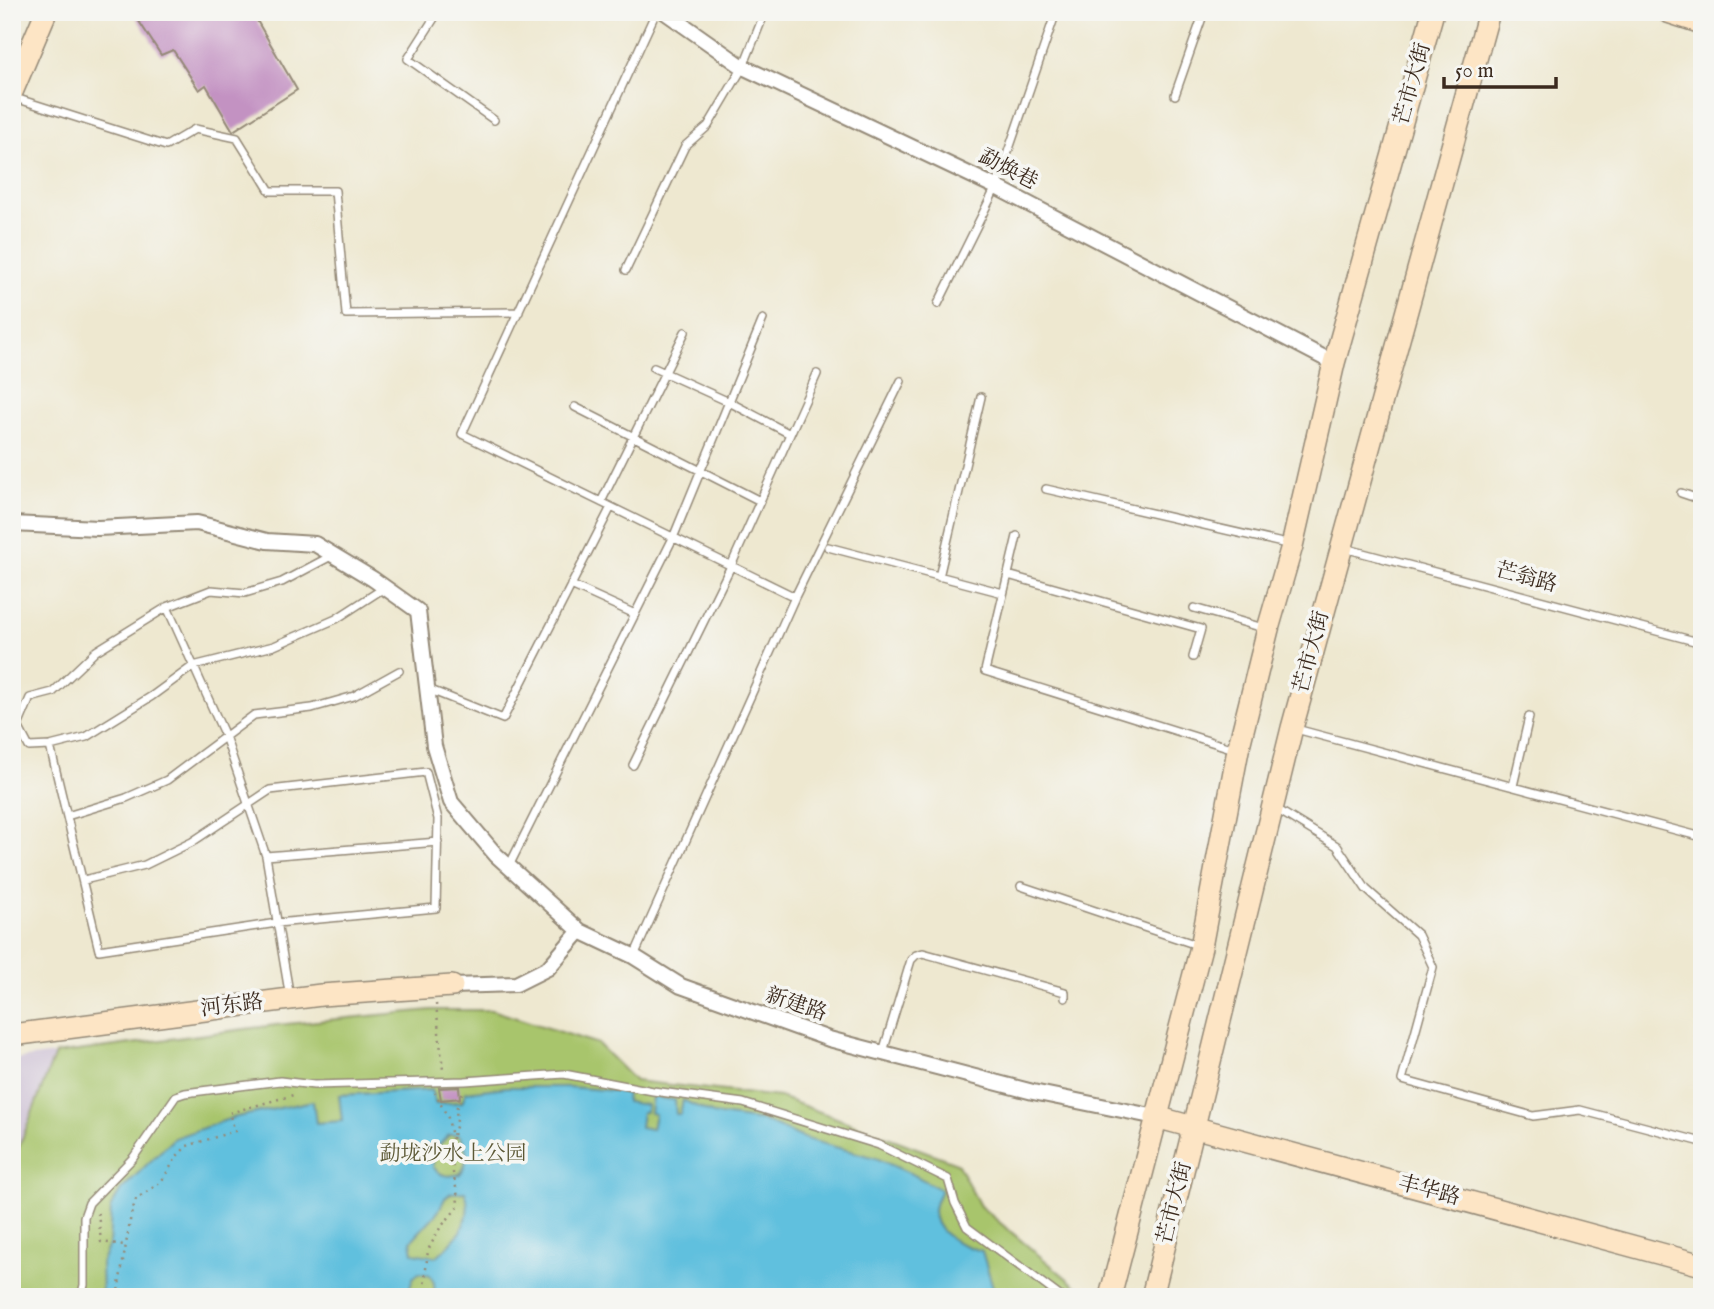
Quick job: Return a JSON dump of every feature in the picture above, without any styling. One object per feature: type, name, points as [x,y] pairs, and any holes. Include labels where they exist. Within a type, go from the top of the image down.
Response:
[{"type":"main road","points":[[12,94],[46,12]]},
{"type":"main road","name":"芒市大街","points":[[1110,1297],[1201,947],[1238,750],[1292,546],[1334,363],[1433,12]]},
{"type":"main road","name":"芒市大街","points":[[1152,1297],[1292,728],[1489,12]]},
{"type":"main road","points":[[1668,12],[1702,23]]},
{"type":"main road","name":"河东路","points":[[12,1035],[290,999],[443,986]]},
{"type":"main road","name":"丰华路","points":[[1156,1117],[1702,1265]]},
{"type":"street","name":"勐焕巷","points":[[665,12],[743,66],[996,187],[1334,363]]},
{"type":"street","name":"新建路","points":[[12,524],[98,528],[197,523],[267,541],[315,544],[385,587],[418,611],[434,746],[451,802],[496,855],[580,931],[634,956],[681,986],[829,1039],[1033,1092],[1156,1117]]},
{"type":"street","points":[[443,986],[516,984],[548,968],[580,931]]},
{"type":"lane","points":[[438,12],[408,59],[494,120]]},
{"type":"lane","points":[[656,12],[461,434],[795,597]]},
{"type":"lane","points":[[626,270],[685,146],[708,126],[743,66],[765,12]]},
{"type":"lane","points":[[938,304],[996,187],[1056,12]]},
{"type":"lane","points":[[1175,95],[1204,12]]},
{"type":"lane","points":[[12,94],[166,146],[195,129],[237,138],[270,191],[335,191],[346,314],[519,312]]},
{"type":"lane","points":[[509,867],[673,538],[763,319]]},
{"type":"lane","points":[[601,502],[685,332]]},
{"type":"lane","points":[[654,368],[790,433]]},
{"type":"lane","points":[[633,765],[731,566],[817,374]]},
{"type":"lane","points":[[634,956],[795,597],[901,381]]},
{"type":"lane","points":[[939,577],[981,397]]},
{"type":"lane","points":[[575,407],[760,501]]},
{"type":"lane","points":[[1046,489],[1292,546]]},
{"type":"lane","points":[[1681,493],[1702,500]]},
{"type":"lane","points":[[428,689],[503,719],[611,507]]},
{"type":"lane","points":[[1017,536],[985,671],[1238,750]]},
{"type":"lane","points":[[828,547],[1003,593]]},
{"type":"lane","name":"芒翁路","points":[[1341,547],[1702,643]]},
{"type":"lane","points":[[334,555],[282,582],[244,593],[211,590],[167,607],[96,652],[53,692],[30,698],[18,726],[29,747],[50,746],[86,737],[152,696],[193,666],[274,646],[336,619],[385,587]]},
{"type":"lane","points":[[1008,575],[1201,629],[1193,657]]},
{"type":"lane","points":[[571,585],[635,614]]},
{"type":"lane","points":[[167,607],[225,736],[266,856],[290,999]]},
{"type":"lane","points":[[1194,608],[1268,629]]},
{"type":"lane","points":[[67,816],[126,798],[167,780],[254,715],[312,708],[354,696],[399,671]]},
{"type":"lane","points":[[1513,786],[1529,717]]},
{"type":"lane","points":[[1292,728],[1702,837]]},
{"type":"lane","points":[[50,746],[99,950],[277,923],[436,908],[439,819],[426,772],[270,790],[192,842],[145,865],[84,880]]},
{"type":"lane","points":[[1274,808],[1336,846],[1366,890],[1418,935],[1433,967],[1402,1080],[1533,1116],[1580,1110],[1702,1142]]},
{"type":"lane","points":[[266,856],[438,842]]},
{"type":"lane","points":[[1021,886],[1201,947]]},
{"type":"lane","points":[[883,1052],[911,960],[916,955],[923,953],[1066,992],[1066,998]]},
{"type":"lane","points":[[81,1297],[84,1285],[84,1217],[89,1203],[133,1158],[177,1096],[280,1081],[314,1085],[525,1078],[564,1074],[597,1078],[653,1091],[743,1103],[879,1145],[948,1179],[955,1203],[967,1227],[1061,1297]]},
{"type":"path","points":[[443,986],[444,1081]]},
{"type":"path","points":[[117,1297],[136,1199],[161,1182],[187,1146],[236,1131],[229,1113],[295,1095],[314,1085]]},
{"type":"path","points":[[452,1137],[456,1130],[460,1100]]},
{"type":"path","points":[[423,1297],[428,1250],[440,1228],[457,1208],[458,1197],[453,1173],[452,1137],[448,1118],[440,1102]]},
{"type":"path","points":[[89,1203],[97,1212],[101,1242],[126,1245]]},
{"type":"shaded area","points":[[55,1054],[12,1165],[12,1060]]},
{"type":"green space","name":"勐垅沙水上公园","points":[[431,1010],[492,1010],[598,1044],[635,1081],[780,1097],[957,1163],[980,1206],[1089,1297],[12,1297],[12,1165],[55,1054],[276,1025]]},
{"type":"water","name":"勐垅沙水上公园","points":[[506,1087],[569,1087],[627,1092],[626,1102],[647,1105],[646,1112],[642,1112],[640,1127],[652,1129],[655,1114],[650,1113],[652,1097],[675,1100],[676,1114],[680,1114],[683,1100],[713,1114],[764,1121],[806,1139],[876,1158],[941,1190],[935,1203],[935,1220],[944,1233],[958,1243],[982,1251],[996,1297],[435,1297],[434,1283],[430,1275],[419,1273],[413,1278],[407,1297],[102,1297],[101,1263],[109,1245],[111,1207],[121,1190],[174,1138],[232,1118],[313,1101],[316,1123],[342,1121],[339,1095],[431,1090],[436,1104],[462,1102],[466,1092]],"holes":[[[449,1135],[459,1135],[466,1155],[460,1174],[449,1176],[439,1173],[433,1167],[434,1150]],[[465,1192],[468,1211],[457,1237],[436,1257],[413,1253],[411,1241],[438,1212],[445,1198],[451,1193]]]},
{"type":"building","points":[[133,12],[252,12],[297,90],[233,131],[206,85],[199,90],[173,50],[161,55]]},
{"type":"building","points":[[459,1087],[460,1098],[441,1100],[439,1088]]}]
